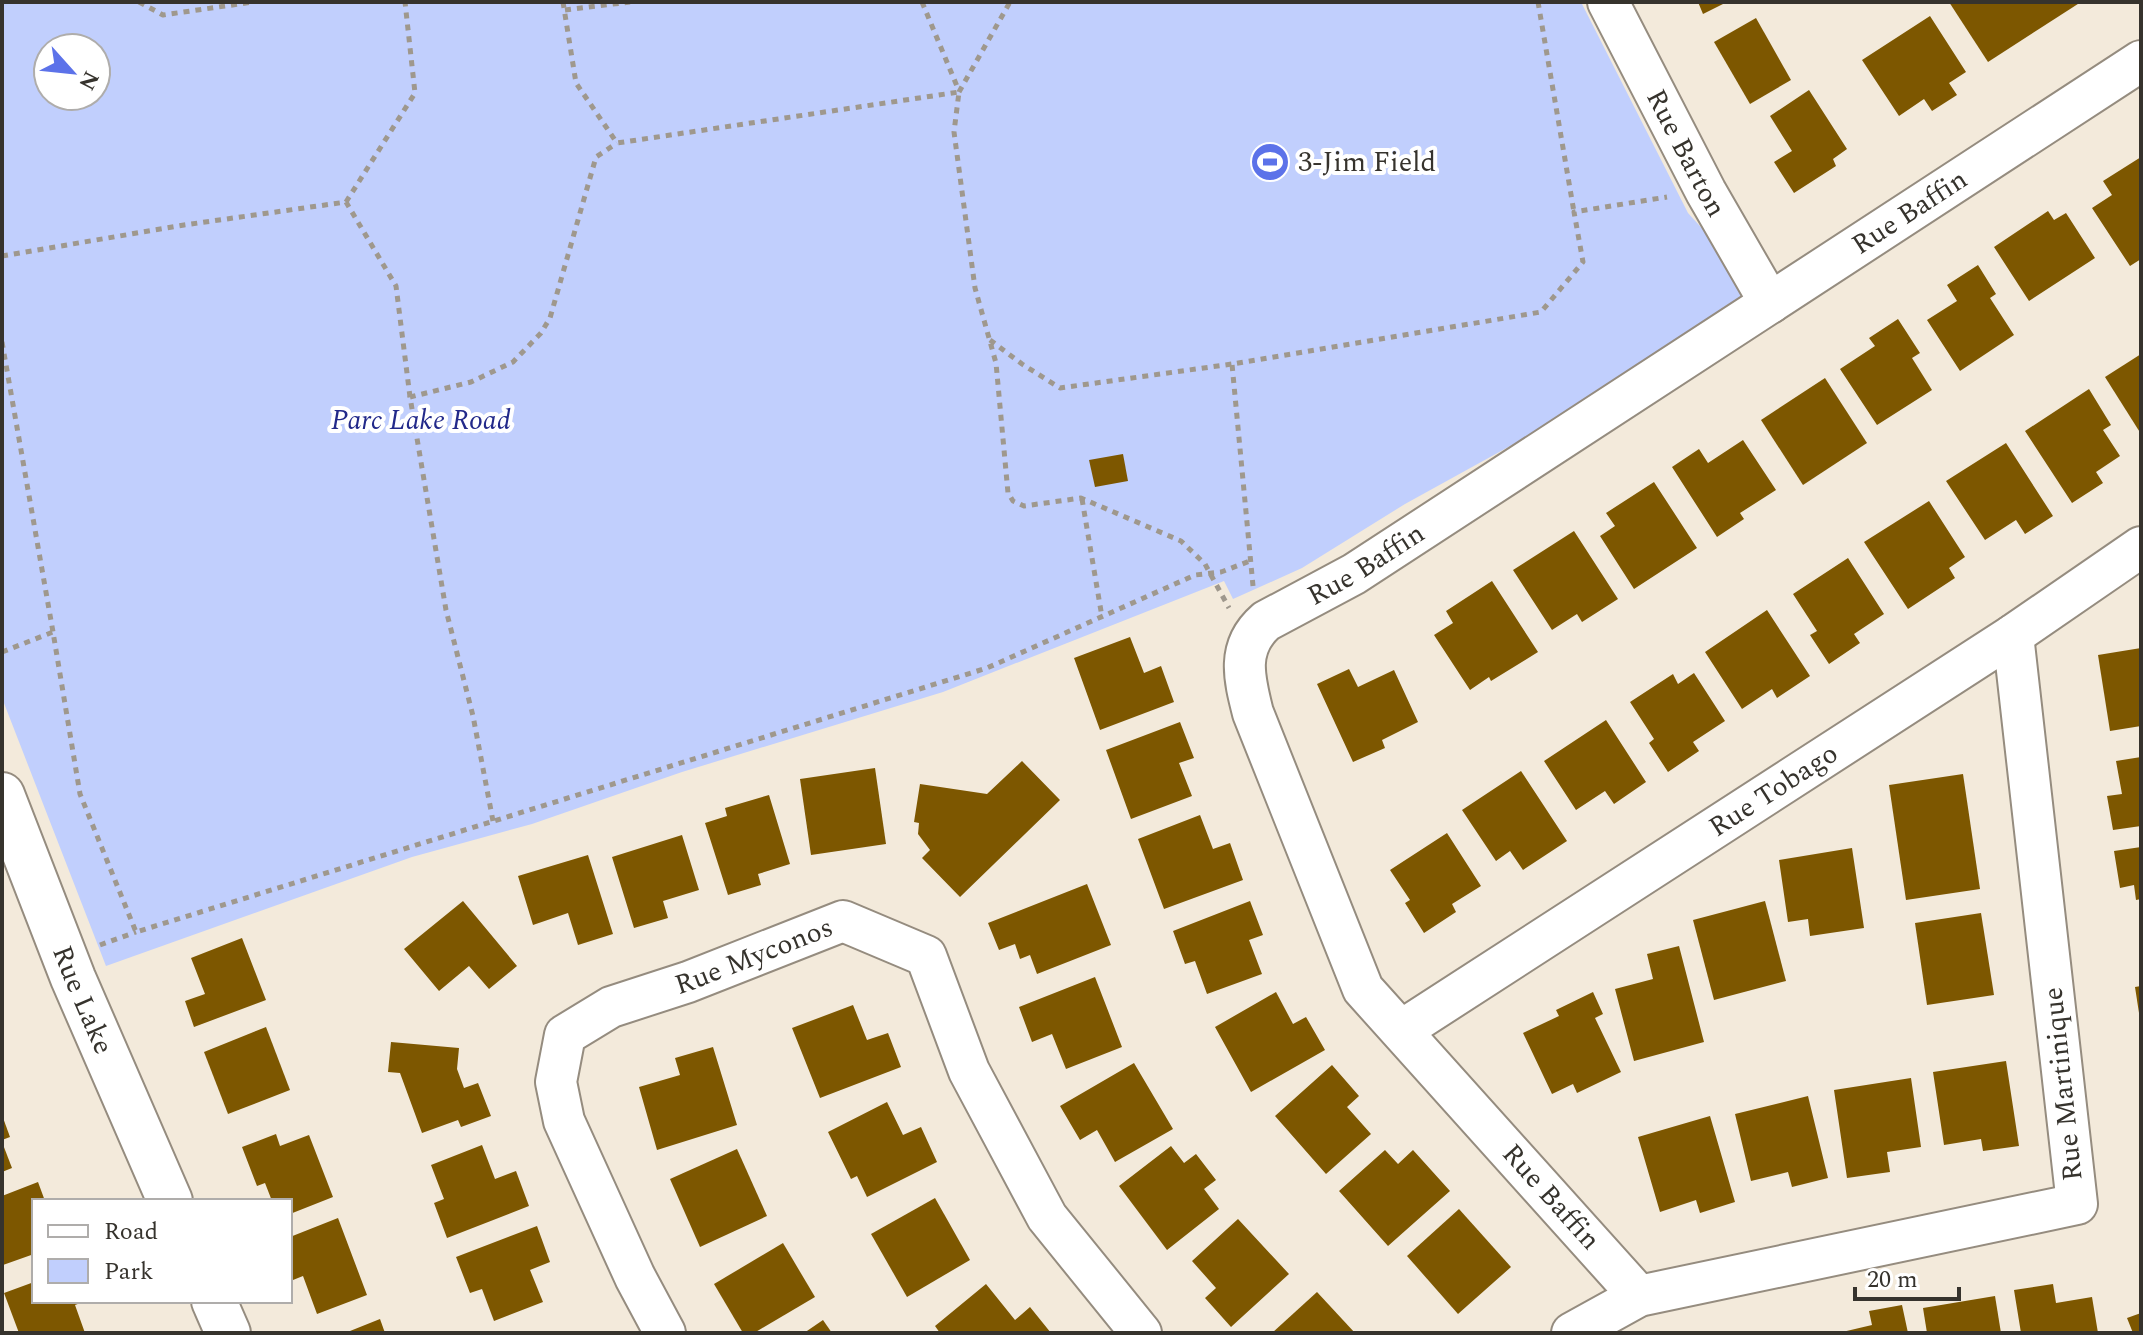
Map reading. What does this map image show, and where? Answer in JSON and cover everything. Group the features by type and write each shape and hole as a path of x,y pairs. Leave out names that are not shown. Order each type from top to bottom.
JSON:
{"street":[{"name":"Rue Barton","path":"1608,2 1706,192 1770,303"},
{"name":"Rue Baffin","path":"1639,1296 1363,989 1253,713 1245,670 1246,647 1266,621 1367,566 2141,61"},
{"name":"Rue Tobago","path":"1402,1030 2013,635 2141,547"},
{"name":"Rue Martinique","path":"1572,1333 1639,1296 2077,1204 2013,635"},
{"name":"Rue Lake","path":"2,795 73,978 169,1199"},
{"name":"Rue Myconos","path":"665,1333 635,1277 564,1121 556,1082 565,1035 611,1007 688,982 843,921 926,956 969,1071 1047,1217 1141,1333"},
{"path":"215,1303 228,1333"}],"path":[{"path":"139,2 163,15 253,2"},
{"path":"2,256 184,225 346,202 415,93 405,2"},
{"path":"563,2 576,83 617,143"},
{"path":"565,10 630,2"},
{"path":"922,2 959,92"},
{"path":"1010,2 959,92 954,132 975,288 996,363 1008,493 1013,501 1024,506 1081,498 1181,541 1199,556 1243,632 1250,638"},
{"path":"989,339 1060,388 1232,364 1541,312 1583,262 1538,2"},
{"path":"410,397 471,382 513,362 530,348 550,318 596,157 617,143 959,92"},
{"path":"1574,212 1706,192"},
{"path":"346,202 396,286 410,397 446,610 473,716 493,821"},
{"path":"2,342 80,794 136,932"},
{"path":"1232,364 1254,595"},
{"path":"1081,498 1102,617"},
{"path":"94,947 987,668 1195,575 1210,574 1250,561"},
{"path":"2,652 53,632"}],"green space":[{"name":"Parc Lake Road","path":"2,2 1581,2 1688,213 1770,303 1405,504 1302,568 1233,599 1224,581 943,692 682,772 532,824 412,857 106,966 2,698"}],"building":[{"path":"1698,2 1727,2 1703,14"},
{"path":"1949,2 2081,2 1988,62"},
{"path":"1930,16 1966,72 1949,83 1957,95 1932,111 1924,99 1899,116 1862,60"},
{"path":"1756,18 1791,80 1750,104 1714,42"},
{"path":"1809,90 1847,149 1833,159 1836,166 1794,193 1774,162 1792,151 1770,116"},
{"path":"2141,157 2141,259 2130,266 2092,208 2112,195 2103,181"},
{"path":"2048,211 2054,220 2066,213 2095,258 2029,301 1994,247"},
{"path":"1978,265 1996,294 1990,298 2014,335 1960,371 1927,320 1957,301 1947,285"},
{"path":"1898,319 1920,353 1912,358 1932,390 1877,425 1840,369 1875,346 1869,338"},
{"path":"2141,354 2141,434 2105,377"},
{"path":"1825,378 1867,443 1803,485 1761,420"},
{"path":"2089,389 2111,425 2103,430 2120,456 2096,472 2103,483 2072,503 2025,431"},
{"path":"1743,440 1776,490 1740,513 1744,519 1717,537 1672,467 1699,449 1708,463"},
{"path":"2006,443 2053,516 2025,534 2016,520 1985,540 1946,481"},
{"path":"1123,454 1128,481 1095,487 1089,460"},
{"path":"1654,482 1697,548 1634,589 1600,536 1615,526 1606,513"},
{"path":"1929,501 1965,557 1949,568 1955,578 1908,609 1864,542"},
{"path":"1574,531 1618,599 1582,622 1577,614 1552,630 1513,570"},
{"path":"1848,558 1884,614 1854,634 1860,643 1829,664 1810,635 1817,631 1793,594"},
{"path":"1492,581 1538,652 1470,690 1434,635 1453,623 1446,611"},
{"path":"1767,610 1810,676 1777,698 1772,689 1742,709 1705,652"},
{"path":"1130,637 1144,673 1161,666 1174,702 1100,730 1074,658"},
{"path":"2141,648 2141,726 2110,731 2098,655"},
{"path":"1349,669 1358,687 1394,670 1418,722 1382,740 1385,748 1353,762 1317,684"},
{"path":"1694,673 1725,721 1693,742 1699,751 1668,772 1649,743 1654,739 1630,702 1673,674 1678,684"},
{"path":"1606,720 1646,782 1614,804 1605,791 1576,810 1544,761"},
{"path":"1180,722 1194,758 1179,763 1192,796 1131,819 1106,750"},
{"path":"2141,757 2141,826 2113,830 2107,796 2122,794 2116,761"},
{"path":"1022,761 1060,800 960,897 922,858 930,850 918,834 919,823 914,822 920,784 987,794"},
{"path":"875,768 886,844 811,855 800,779"},
{"path":"1521,771 1567,841 1523,870 1510,851 1496,861 1462,810"},
{"path":"1963,774 1980,889 1906,900 1889,785"},
{"path":"769,795 790,864 758,874 761,885 728,895 705,823 727,816 725,808"},
{"path":"1200,815 1213,849 1230,843 1243,880 1164,909 1138,839"},
{"path":"1447,833 1481,886 1452,904 1456,912 1424,933 1405,903 1410,900 1390,870"},
{"path":"682,835 699,890 663,901 668,918 634,928 612,857"},
{"path":"2141,847 2141,899 2136,900 2134,885 2120,888 2114,851"},
{"path":"1852,848 1864,928 1810,936 1808,919 1788,922 1779,860"},
{"path":"588,855 613,934 578,945 568,913 533,925 518,876"},
{"path":"1087,884 1111,945 1037,974 1030,955 1020,959 1015,944 999,950 988,923"},
{"path":"463,901 517,966 489,989 469,966 439,991 404,949"},
{"path":"1250,901 1263,935 1249,940 1262,974 1207,994 1195,961 1185,964 1173,931"},
{"path":"1765,901 1786,981 1714,1000 1693,920"},
{"path":"1981,913 1994,995 1927,1005 1915,923"},
{"path":"242,938 266,1000 194,1027 185,1001 205,994 191,958"},
{"path":"1679,946 1704,1042 1634,1061 1615,989 1653,979 1647,954"},
{"path":"1095,977 1122,1047 1066,1069 1052,1034 1032,1042 1019,1007"},
{"path":"2141,986 2141,1013 2139,1013 2135,987"},
{"path":"1276,992 1293,1024 1306,1017 1325,1050 1251,1092 1215,1027"},
{"path":"1593,992 1603,1014 1595,1018 1621,1072 1577,1093 1573,1084 1552,1094 1523,1033 1559,1016 1556,1010"},
{"path":"853,1005 867,1040 888,1033 901,1067 820,1098 792,1028"},
{"path":"266,1027 290,1090 228,1114 204,1052"},
{"path":"391,1042 459,1048 457,1069 464,1088 478,1083 491,1116 461,1127 458,1120 422,1133 400,1073 388,1072"},
{"path":"713,1047 737,1125 657,1150 639,1087 680,1075 675,1058"},
{"path":"2006,1061 2019,1146 1983,1151 1981,1139 1944,1145 1933,1072"},
{"path":"1134,1063 1173,1129 1115,1162 1097,1130 1080,1140 1060,1106"},
{"path":"1332,1065 1359,1096 1347,1107 1371,1134 1326,1174 1275,1116"},
{"path":"1911,1078 1921,1147 1887,1152 1890,1172 1847,1178 1834,1090"},
{"path":"1808,1096 1828,1178 1792,1187 1788,1172 1751,1181 1735,1114"},
{"path":"887,1102 903,1135 921,1127 937,1162 867,1197 857,1176 851,1179 828,1132"},
{"path":"2,1115 10,1137 2,1140"},
{"path":"1710,1116 1735,1202 1700,1213 1696,1200 1660,1212 1638,1137"},
{"path":"276,1134 280,1146 309,1135 333,1197 292,1213 292,1199 271,1199 265,1183 257,1186 242,1147"},
{"path":"2,1142 12,1168 2,1172"},
{"path":"482,1145 495,1179 516,1171 529,1206 447,1238 434,1203 444,1199 431,1165"},
{"path":"1171,1146 1184,1163 1196,1154 1216,1180 1204,1189 1219,1209 1167,1250 1119,1186"},
{"path":"737,1149 767,1216 700,1247 670,1179"},
{"path":"1385,1150 1398,1164 1413,1150 1450,1191 1388,1246 1339,1191"},
{"path":"38,1182 44,1199 32,1199 32,1255 3,1265 2,1196"},
{"path":"935,1198 970,1260 907,1297 871,1234"},
{"path":"1459,1209 1511,1267 1458,1314 1407,1256"},
{"path":"338,1218 367,1295 317,1314 303,1276 293,1280 292,1277 292,1236"},
{"path":"1238,1219 1289,1274 1231,1327 1205,1298 1216,1288 1192,1261"},
{"path":"537,1226 550,1262 530,1270 543,1302 494,1321 482,1289 470,1293 456,1257"},
{"path":"783,1243 815,1297 754,1333 743,1333 714,1284"},
{"path":"32,1283 32,1303 80,1303 75,1305 85,1333 19,1333 4,1293"},
{"path":"986,1284 1015,1320 1030,1307 1051,1333 940,1333 935,1326"},
{"path":"2053,1284 2056,1303 2092,1297 2098,1333 2021,1333 2014,1290"},
{"path":"1317,1292 1355,1333 1272,1333"},
{"path":"1995,1296 2001,1333 1927,1333 1923,1308"},
{"path":"1902,1305 1908,1333 1838,1333 1872,1325 1869,1311"},
{"path":"2141,1313 2141,1333 2133,1333 2127,1318"},
{"path":"380,1319 385,1333 345,1333"},
{"path":"823,1320 832,1333 804,1333"}],"place":[{"name":"3-Jim Field","path":"1270,162"}]}
